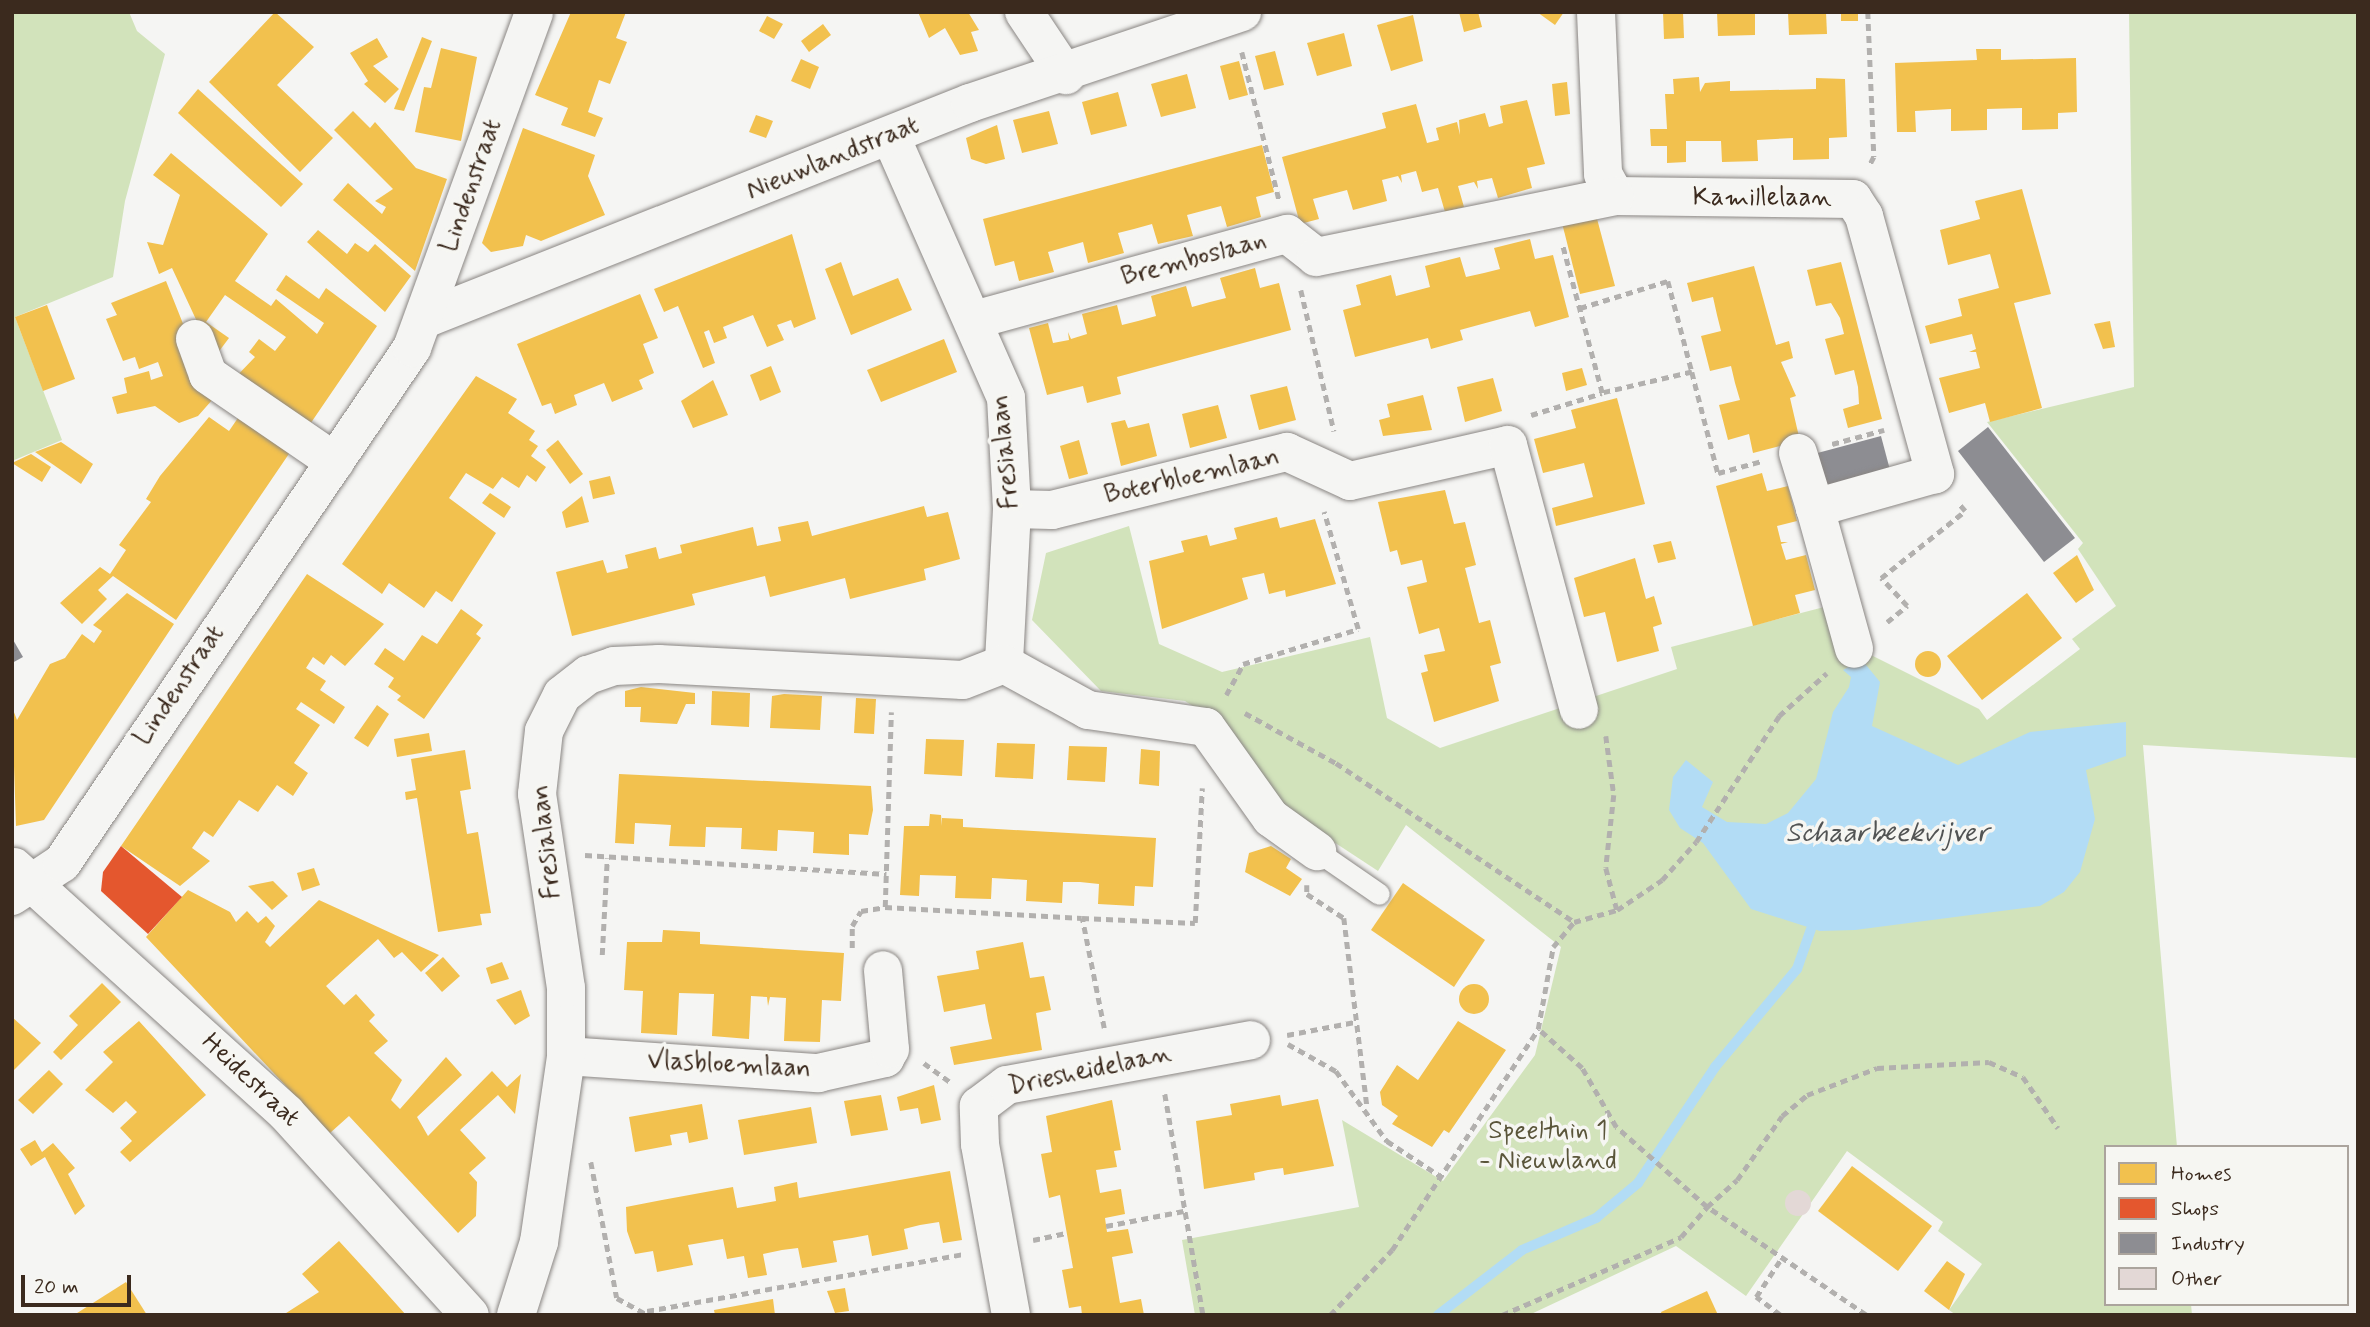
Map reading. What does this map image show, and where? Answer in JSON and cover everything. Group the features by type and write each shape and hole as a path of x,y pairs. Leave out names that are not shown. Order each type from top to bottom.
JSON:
{"street":[{"name":"Lindenstraat","path":"19,881 62,863 335,461 427,318 534,12"},
{"path":"1024,12 1066,75"},
{"path":"1596,12 1603,174 1615,196"},
{"name":"Nieuwlandstraat","path":"427,318 891,137 970,103 1066,75 1238,15"},
{"name":"Fresialaan","path":"516,1315 539,1242 566,1056 566,988 537,793 544,731 562,695 588,675 614,666 659,664 963,680 1004,664 1012,509 1006,398 974,320 891,137"},
{"name":"Kamillelaan","path":"1615,196 1853,199 1864,216 1935,474 1815,508"},
{"name":"Bremboslaan","path":"974,320 1287,234 1316,257 1615,196"},
{"path":"195,339 208,375 335,461"},
{"path":"1508,445 1579,710"},
{"name":"Boterbloemlaan","path":"1012,509 1052,510 1287,452 1350,481 1508,445"},
{"path":"1798,453 1854,649"},
{"path":"1004,664 1088,710 1206,727 1226,748 1253,799 1310,847"},
{"name":"Heidestraat","path":"19,881 286,1113 470,1315"},
{"path":"883,970 890,1049"},
{"name":"Driesheidelaan","path":"1012,1315 999,1248 979,1106 1007,1085 1251,1040"},
{"name":"Vlasbloemlaan","path":"566,1056 818,1073 886,1058 890,1049"}],"lane":[{"path":"1310,847 1379,894"}],"path":[{"path":"1853,199 1874,157 1868,12"},
{"path":"1238,15 1337,443 1317,490 1358,629 1243,664 1223,701 1336,763 1574,922"},
{"path":"1552,209 1602,393"},
{"path":"1508,445 1514,420 1602,393 1692,372 1668,281 1579,308"},
{"path":"885,907 892,678"},
{"path":"1579,710 1604,729 1614,765 1606,868 1617,910"},
{"path":"883,970 852,964 852,926 861,911 885,907 1195,923 1202,783"},
{"path":"1330,1315 1392,1250 1538,1029 1553,947 1574,922 1617,910 1662,880 1696,842 1714,810"},
{"path":"1310,847 1307,894 1344,918 1367,1106"},
{"path":"545,849 886,874"},
{"path":"1083,918 1111,1065"},
{"path":"1355,1021 1277,1037 1336,1071 1367,1106 1387,1141 1440,1175"},
{"path":"1538,1029 1581,1068 1616,1127 1641,1150 1707,1207 1866,1315"},
{"path":"890,1049 932,1066 979,1106"},
{"path":"1159,1055 1203,1315"},
{"path":"1502,1315 1681,1237 1807,1095 1877,1068 1989,1062 2023,1077 2058,1128"},
{"path":"1106,1226 1184,1211"},
{"path":"647,1311 999,1248 1067,1233"},
{"path":"1780,1315 1756,1297 1781,1259"}],"green space":[{"path":"12,12 129,12 137,31 165,54 125,201 113,277 15,317 62,440 12,461"},
{"name":"Speeltuin 1 - Nieuwland","path":"2129,12 2358,12 2358,758 2143,745 2177,1145 2104,1145 2104,1306 2191,1306 2192,1315 1956,1315 1949,1310 1982,1264 1938,1231 1943,1222 1847,1151 1746,1296 1676,1246 1529,1315 1195,1315 1182,1240 1359,1207 1342,1120 1443,1181 1535,1055 1561,947 1406,825 1378,871 1276,804 1223,726 1185,701 1101,691 1032,620 1046,553 1129,526 1159,644 1222,672 1370,637 1387,718 1440,748 1677,669 1671,647 1828,606 1865,652 1979,709 1987,720 2080,649 2072,639 2116,606 2078,549 2083,543 1987,422 2134,387"}],"water":[{"name":"Schaarbeekvijver","path":"1862,660 1880,682 1872,726 1958,765 2030,732 2126,722 2126,756 2086,770 2095,819 2080,872 2064,892 2040,906 1855,930 1820,931 1751,909 1703,843 1680,828 1669,810 1673,777 1686,760 1713,782 1702,807 1727,822 1766,824 1788,813 1816,779 1833,712 1849,687 1851,677 1843,670"}],"building: Homes":[{"path":"275,12 314,47 277,85 333,138 300,172 209,82"},
{"path":"571,12 626,12 616,38 627,42 610,84 599,80 588,112 603,118 595,137 561,125 568,108 535,95"},
{"path":"918,12 968,12 979,30 971,32 978,51 960,55 945,28 929,38"},
{"path":"1459,12 1478,12 1482,27 1464,32"},
{"path":"1537,12 1564,12 1555,25"},
{"path":"1663,12 1683,12 1684,38 1664,39"},
{"path":"1717,12 1755,12 1755,35 1718,36"},
{"path":"1788,12 1826,12 1827,34 1789,35"},
{"path":"1841,12 1858,12 1858,21 1841,21"},
{"path":"1413,15 1423,61 1391,71 1377,25"},
{"path":"767,16 783,24 774,39 759,31"},
{"path":"823,24 831,35 809,52 801,41"},
{"path":"1344,33 1352,66 1317,76 1307,43"},
{"path":"422,37 432,41 404,111 394,109"},
{"path":"377,38 388,57 373,66 399,89 385,103 364,84 368,81 350,53"},
{"path":"441,48 477,57 461,141 415,132 424,87 431,88"},
{"path":"1976,49 2001,49 2001,60 2076,58 2077,112 2058,113 2058,129 2022,130 2022,108 1987,109 1987,130 1951,131 1951,109 1915,111 1916,132 1897,132 1895,63 1977,60"},
{"path":"1275,51 1284,85 1264,90 1255,56"},
{"path":"801,59 819,67 810,89 791,81"},
{"path":"1239,61 1248,95 1229,100 1220,66"},
{"path":"1187,74 1196,108 1161,117 1151,84"},
{"path":"1699,77 1700,92 1705,83 1730,81 1730,91 1816,89 1816,78 1845,79 1847,137 1829,138 1829,159 1793,160 1793,138 1757,140 1758,161 1722,162 1721,141 1686,141 1686,162 1667,163 1667,146 1651,146 1650,129 1667,129 1665,94 1674,94 1673,79"},
{"path":"1567,82 1570,114 1555,116 1552,84"},
{"path":"198,89 303,184 281,207 178,113"},
{"path":"1118,92 1127,126 1091,135 1082,102"},
{"path":"1527,100 1545,164 1527,168 1532,188 1498,198 1492,178 1477,181 1478,189 1474,182 1458,186 1464,207 1445,212 1438,188 1422,192 1416,171 1401,175 1402,183 1398,176 1382,180 1387,201 1353,210 1347,190 1313,199 1319,219 1300,224 1282,157 1386,128 1382,113 1416,104 1427,143 1439,140 1436,128 1457,122 1460,135 1459,120 1485,113 1489,127 1503,123 1500,106"},
{"path":"353,111 370,128 375,122 416,168 447,179 415,271 333,200 348,183 382,214 386,207 375,201 393,189 334,130"},
{"path":"1049,111 1058,144 1022,153 1013,120"},
{"path":"756,115 773,121 766,138 749,132"},
{"path":"997,125 1005,159 986,164 971,159 966,138"},
{"path":"523,128 595,155 588,176 605,215 541,241 526,235 523,246 491,252 482,243"},
{"path":"1262,145 1274,192 1256,197 1261,217 1227,227 1221,206 1187,215 1193,236 1158,244 1152,224 1118,233 1124,253 1088,263 1083,242 1048,252 1054,272 1019,281 1014,261 995,266 983,219"},
{"path":"171,153 268,234 235,281 271,306 276,299 317,334 324,323 276,290 286,275 319,299 326,288 377,326 304,433 230,383 255,357 249,352 259,339 275,351 286,337 225,295 206,322 229,338 214,358 172,268 159,274 147,242 163,245 180,195 153,175"},
{"path":"2022,189 2051,294 2014,303 2042,408 1990,422 1985,403 1949,413 1939,378 1980,368 1976,352 1969,352 1976,349 1972,334 1930,344 1925,326 1962,316 1958,299 1999,288 1990,254 1948,265 1940,230 1980,219 1975,201"},
{"path":"1596,215 1615,286 1580,294 1562,223"},
{"path":"318,230 347,254 355,243 368,252 375,244 411,276 385,312 307,242"},
{"path":"792,234 816,319 794,328 791,320 777,325 784,340 767,347 753,315 723,327 727,338 714,343 709,330 704,332 715,363 703,368 678,306 664,312 654,289"},
{"path":"1530,239 1535,259 1553,255 1569,317 1535,327 1530,311 1460,330 1463,340 1431,349 1428,338 1355,357 1343,310 1361,305 1356,285 1391,275 1396,296 1430,287 1425,266 1460,257 1466,277 1500,269 1494,248"},
{"path":"841,262 853,296 898,278 912,310 851,335 825,269"},
{"path":"1841,262 1882,419 1848,428 1843,409 1859,404 1854,370 1835,375 1825,339 1844,334 1840,318 1831,303 1816,306 1807,270"},
{"path":"1754,266 1776,345 1789,341 1793,358 1781,362 1796,396 1790,398 1800,441 1753,453 1749,434 1728,440 1719,405 1740,400 1731,366 1710,371 1701,336 1721,331 1713,297 1692,302 1687,283"},
{"path":"1255,268 1260,288 1279,283 1291,330 1117,377 1121,394 1087,403 1083,386 1047,395 1029,328 1048,323 1053,343 1069,340 1068,332 1071,339 1087,334 1082,314 1117,305 1122,325 1138,321 1156,316 1151,296 1186,286 1192,307 1226,298 1220,278"},
{"path":"166,281 213,399 198,416 179,423 155,406 117,414 112,397 127,393 124,378 149,371 151,380 163,376 158,362 139,369 135,357 123,361 106,319 117,315 111,303"},
{"path":"640,294 658,338 643,344 654,373 639,380 643,389 612,402 604,383 574,395 577,405 555,414 551,403 542,406 517,344"},
{"path":"47,305 75,379 43,391 15,317"},
{"path":"2110,321 2115,347 2103,349 2094,324"},
{"path":"944,339 957,372 881,402 867,370"},
{"path":"771,366 781,392 760,401 750,375"},
{"path":"1582,368 1587,385 1566,391 1562,373"},
{"path":"476,376 517,399 508,413 535,431 529,440 538,446 531,456 546,467 536,482 527,475 519,488 502,477 493,489 466,473 449,498 496,533 452,602 436,591 424,608 389,583 382,594 342,564"},
{"path":"1493,378 1502,411 1465,422 1457,387"},
{"path":"713,380 728,415 693,428 681,401"},
{"path":"1287,386 1296,420 1259,430 1250,395"},
{"path":"1423,395 1432,430 1383,436 1379,420 1390,417 1387,404"},
{"path":"1617,398 1645,504 1556,526 1552,508 1593,497 1584,463 1543,473 1534,439 1576,428 1571,410"},
{"path":"1218,405 1227,438 1190,448 1182,414"},
{"path":"240,415 297,442 176,620 113,576 98,590 107,599 82,624 60,603 100,567 110,574 126,550 119,545 151,502 146,499 160,476 209,417 229,431"},
{"path":"1125,420 1128,428 1149,423 1157,456 1121,466 1111,423"},
{"path":"558,440 583,474 570,484 546,450"},
{"path":"1079,440 1088,474 1069,479 1060,446"},
{"path":"61,442 93,464 81,484 35,452"},
{"path":"31,454 51,467 42,482 12,463"},
{"path":"1762,473 1767,491 1788,486 1797,521 1777,526 1781,542 1788,542 1781,544 1786,560 1806,555 1815,590 1795,595 1800,613 1753,626 1716,486"},
{"path":"610,476 615,494 593,499 589,481"},
{"path":"1445,490 1454,524 1465,522 1476,565 1465,568 1479,623 1490,620 1501,663 1490,666 1499,701 1434,722 1421,673 1428,671 1424,655 1445,651 1439,628 1419,634 1407,587 1427,582 1422,560 1401,565 1397,550 1390,552 1378,502"},
{"path":"490,493 511,507 504,518 482,503"},
{"path":"582,496 589,522 566,528 562,512"},
{"path":"924,506 927,517 948,512 960,559 924,569 926,580 850,599 845,578 770,597 765,576 692,594 695,605 572,636 556,572 603,560 607,573 628,568 625,555 656,547 659,559 682,553 680,545 753,527 757,546 781,541 778,527 808,521 812,536"},
{"path":"1277,517 1280,528 1315,519 1336,584 1286,597 1285,590 1269,594 1264,573 1242,578 1248,599 1162,629 1149,561 1184,552 1181,541 1207,535 1210,546 1237,539 1234,528"},
{"path":"1671,541 1676,559 1658,563 1653,545"},
{"path":"2077,555 2094,590 2076,603 2053,573"},
{"path":"1635,558 1646,599 1654,596 1662,624 1653,627 1659,651 1617,662 1605,612 1584,617 1574,578"},
{"path":"307,574 384,624 345,666 331,655 324,665 313,657 306,668 326,681 320,690 345,707 334,724 301,702 296,709 320,725 294,763 308,773 293,796 277,785 258,812 239,800 213,837 204,831 192,848 210,861 180,886 121,846"},
{"path":"127,593 174,624 44,820 16,826 12,707 17,720 50,664 65,658 82,634 94,643 102,631 93,625"},
{"path":"2027,593 2062,638 1982,700 1947,656"},
{"path":"461,609 483,625 476,634 481,638 424,719 397,700 401,696 388,687 394,678 374,664 385,648 404,661 422,635 437,644"},
{"path":"1928,651 1937,655 1941,664 1937,673 1928,677 1919,673 1915,664 1919,655"},
{"path":"641,687 695,693 695,704 686,704 677,724 640,722 641,707 625,707 625,691"},
{"path":"712,691 750,693 749,727 711,725"},
{"path":"772,696 822,696 820,730 770,728"},
{"path":"856,698 876,699 874,734 854,733"},
{"path":"377,705 389,714 368,747 354,738"},
{"path":"429,733 432,751 397,757 394,739"},
{"path":"926,739 964,740 962,776 924,774"},
{"path":"997,743 1035,744 1033,779 995,777"},
{"path":"1069,746 1107,747 1105,782 1067,780"},
{"path":"1141,749 1160,751 1159,786 1139,784"},
{"path":"465,750 471,789 460,791 467,834 478,832 491,913 480,914 482,925 438,932 417,798 406,800 405,792 416,790 411,759"},
{"path":"619,774 871,786 873,810 868,835 849,834 849,855 813,853 814,832 778,830 777,851 741,849 742,828 706,827 705,847 669,846 671,825 635,823 634,844 615,843"},
{"path":"930,814 941,815 942,826 942,818 963,819 963,827 1156,838 1153,887 1135,886 1134,906 1098,904 1099,884 1080,882 1063,882 1062,903 1026,901 1027,880 992,878 991,899 955,898 956,876 920,875 919,896 900,895 904,826 929,826"},
{"path":"1271,846 1291,859 1286,868 1302,879 1290,896 1245,872 1249,853"},
{"path":"314,868 320,885 302,891 297,873"},
{"path":"273,881 288,896 272,910 248,886"},
{"path":"1403,883 1485,940 1454,987 1371,930"},
{"path":"188,890 230,912 236,922 247,911 258,923 266,916 275,926 265,942 270,947 319,900 439,955 421,972 402,952 394,958 378,939 326,986 344,1005 356,994 375,1015 369,1021 388,1041 374,1053 402,1080 391,1100 400,1109 446,1057 462,1075 417,1117 428,1136 492,1071 507,1087 521,1074 515,1114 498,1095 460,1130 486,1158 469,1173 477,1182 476,1216 458,1233 349,1116 330,1133 146,937"},
{"path":"663,930 700,932 700,944 844,953 841,1001 822,1000 820,1042 784,1041 786,998 770,997 768,1006 767,997 751,996 749,1039 712,1036 714,994 679,993 677,1035 641,1033 643,991 624,990 627,942 662,942"},
{"path":"1023,942 1030,978 1044,976 1051,1010 1036,1013 1042,1050 954,1065 950,1047 992,1039 985,1004 944,1012 937,976 979,969 976,951"},
{"path":"443,957 460,976 442,992 425,973"},
{"path":"502,962 509,979 491,984 486,968"},
{"path":"102,983 121,1002 61,1060 53,1052 78,1025 69,1016"},
{"path":"1474,984 1485,988 1489,999 1485,1010 1474,1014 1463,1010 1459,999 1463,988"},
{"path":"521,990 530,1016 515,1025 496,1000"},
{"path":"12,1017 41,1043 12,1072"},
{"path":"139,1021 206,1095 130,1162 120,1152 132,1141 120,1128 137,1112 126,1101 113,1113 85,1090 113,1062 103,1052"},
{"path":"1458,1021 1506,1050 1449,1133 1444,1130 1432,1147 1392,1124 1398,1116 1382,1105 1380,1092 1397,1065 1418,1080"},
{"path":"49,1070 63,1084 33,1114 18,1100"},
{"path":"934,1085 941,1120 921,1124 918,1108 900,1111 897,1097"},
{"path":"881,1095 888,1130 851,1136 844,1101"},
{"path":"1280,1095 1282,1106 1318,1099 1334,1166 1284,1175 1283,1168 1268,1170 1254,1173 1255,1180 1204,1189 1196,1121 1232,1115 1230,1104"},
{"path":"1112,1100 1121,1150 1114,1151 1117,1167 1096,1170 1100,1193 1121,1189 1125,1214 1105,1218 1107,1232 1128,1229 1133,1253 1112,1257 1120,1303 1141,1299 1144,1315 1082,1315 1081,1306 1069,1308 1062,1270 1073,1268 1060,1195 1049,1198 1041,1154 1052,1152 1046,1116"},
{"path":"702,1104 708,1139 689,1143 687,1132 670,1135 672,1145 635,1152 629,1117"},
{"path":"811,1107 817,1143 744,1155 738,1120"},
{"path":"35,1140 42,1152 53,1143 75,1168 68,1174 85,1206 75,1215 45,1157 31,1166 20,1149"},
{"path":"1852,1166 1932,1226 1898,1271 1818,1211"},
{"path":"950,1171 962,1240 943,1243 939,1222 920,1225 904,1229 908,1249 872,1256 868,1235 833,1241 837,1262 802,1268 798,1248 782,1250 763,1254 767,1275 748,1278 744,1256 727,1259 723,1239 688,1245 693,1265 657,1272 653,1251 635,1254 627,1231 626,1207 662,1200 733,1187 737,1208 776,1201 774,1187 797,1182 799,1198"},
{"path":"339,1241 406,1315 283,1315 319,1292 302,1274"},
{"path":"1947,1261 1965,1274 1949,1310 1924,1291"},
{"path":"126,1282 147,1315 74,1315"},
{"path":"845,1288 849,1311 835,1313 827,1291"},
{"path":"1707,1291 1718,1315 1662,1315 1661,1312"},
{"path":"773,1299 775,1315 715,1315 714,1310"}],"building: Shops":[{"path":"121,846 182,897 148,934 101,891 103,872"}],"building: Industry":[{"path":"1988,427 2075,538 2044,562 1958,451"},
{"path":"1881,436 1890,470 1819,489 1810,455"},
{"path":"12,638 23,657 12,663"}],"building: Other":[{"path":"1798,1190 1807,1194 1811,1203 1807,1212 1798,1216 1789,1212 1785,1203 1789,1194"}],"waterway":[{"path":"1438,1315 1522,1250 1596,1218 1638,1183 1715,1067 1797,969 1811,929"}]}
